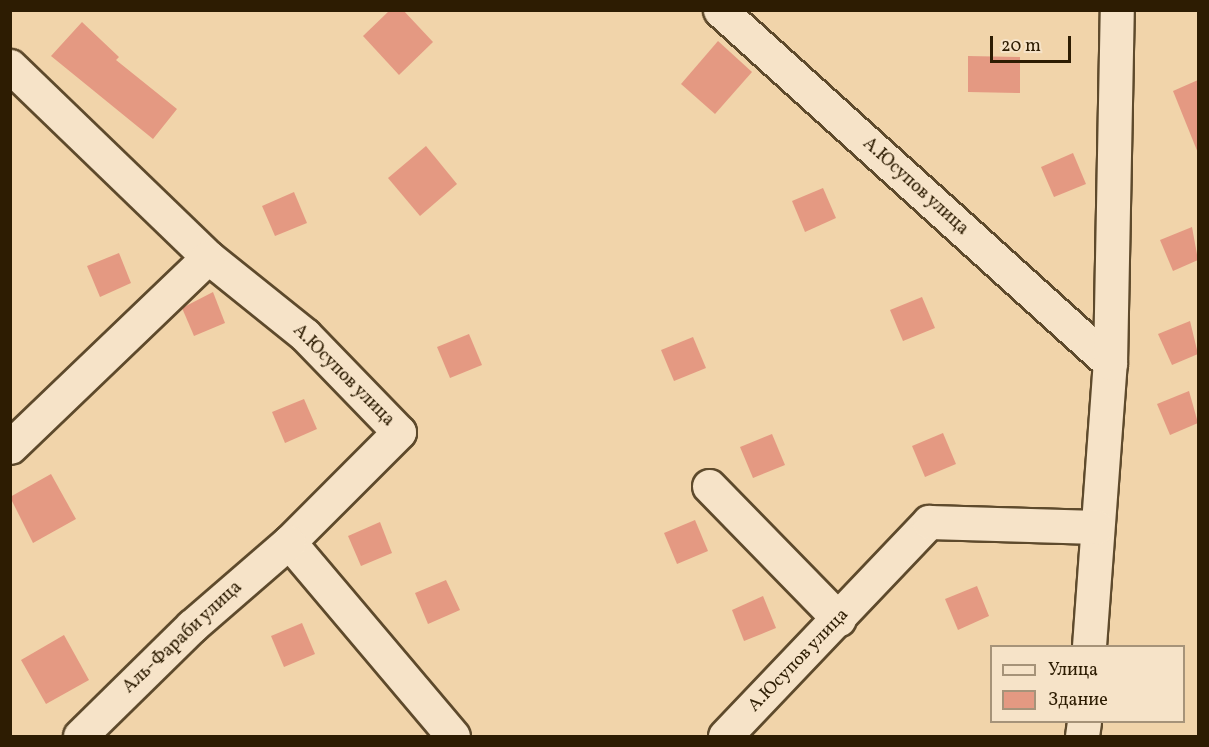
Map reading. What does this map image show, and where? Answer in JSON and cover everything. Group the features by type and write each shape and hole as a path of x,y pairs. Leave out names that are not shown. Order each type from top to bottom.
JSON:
{"street":[{"name":"А.Юсупов улица","path":"720,10 1110,363"},
{"path":"1089,645 1110,363 1117,10"},
{"name":"А.Юсупов улица","path":"10,66 208,257 306,335 399,432 289,542"},
{"path":"10,447 208,257"},
{"path":"709,486 839,619"},
{"name":"А.Юсупов улица","path":"725,736 929,522 1097,527"},
{"path":"289,542 453,736"},
{"name":"Аль-Фараби улица","path":"80,736 192,626 289,542"}],"building":[{"path":"390,10 403,10 433,42 399,75 363,36"},
{"path":"82,22 119,57 116,60 177,109 153,139 51,56"},
{"path":"718,41 752,72 715,114 681,84"},
{"path":"968,56 1020,57 1020,93 968,92"},
{"path":"1198,80 1198,153 1173,91"},
{"path":"426,146 457,184 420,216 388,178"},
{"path":"1073,153 1086,184 1054,197 1041,167"},
{"path":"823,188 836,218 805,232 792,201"},
{"path":"294,192 307,223 275,236 262,206"},
{"path":"1192,227 1198,260 1173,271 1160,240"},
{"path":"119,253 131,283 100,297 87,266"},
{"path":"213,292 225,323 194,336 182,308"},
{"path":"922,297 935,328 903,341 890,310"},
{"path":"1190,321 1198,354 1172,365 1158,334"},
{"path":"469,334 482,365 450,378 437,347"},
{"path":"693,337 706,368 674,381 661,350"},
{"path":"1189,391 1198,423 1170,435 1157,404"},
{"path":"304,399 317,429 285,443 272,412"},
{"path":"943,433 956,464 925,477 912,446"},
{"path":"772,434 785,465 753,478 740,447"},
{"path":"51,474 76,519 33,543 10,497"},
{"path":"695,520 708,551 677,564 664,533"},
{"path":"380,522 392,553 361,566 348,536"},
{"path":"446,580 460,610 428,624 415,593"},
{"path":"977,586 989,616 958,630 945,599"},
{"path":"763,596 776,628 744,641 732,610"},
{"path":"302,623 315,654 284,667 271,636"},
{"path":"64,635 89,680 46,704 21,660"}]}
